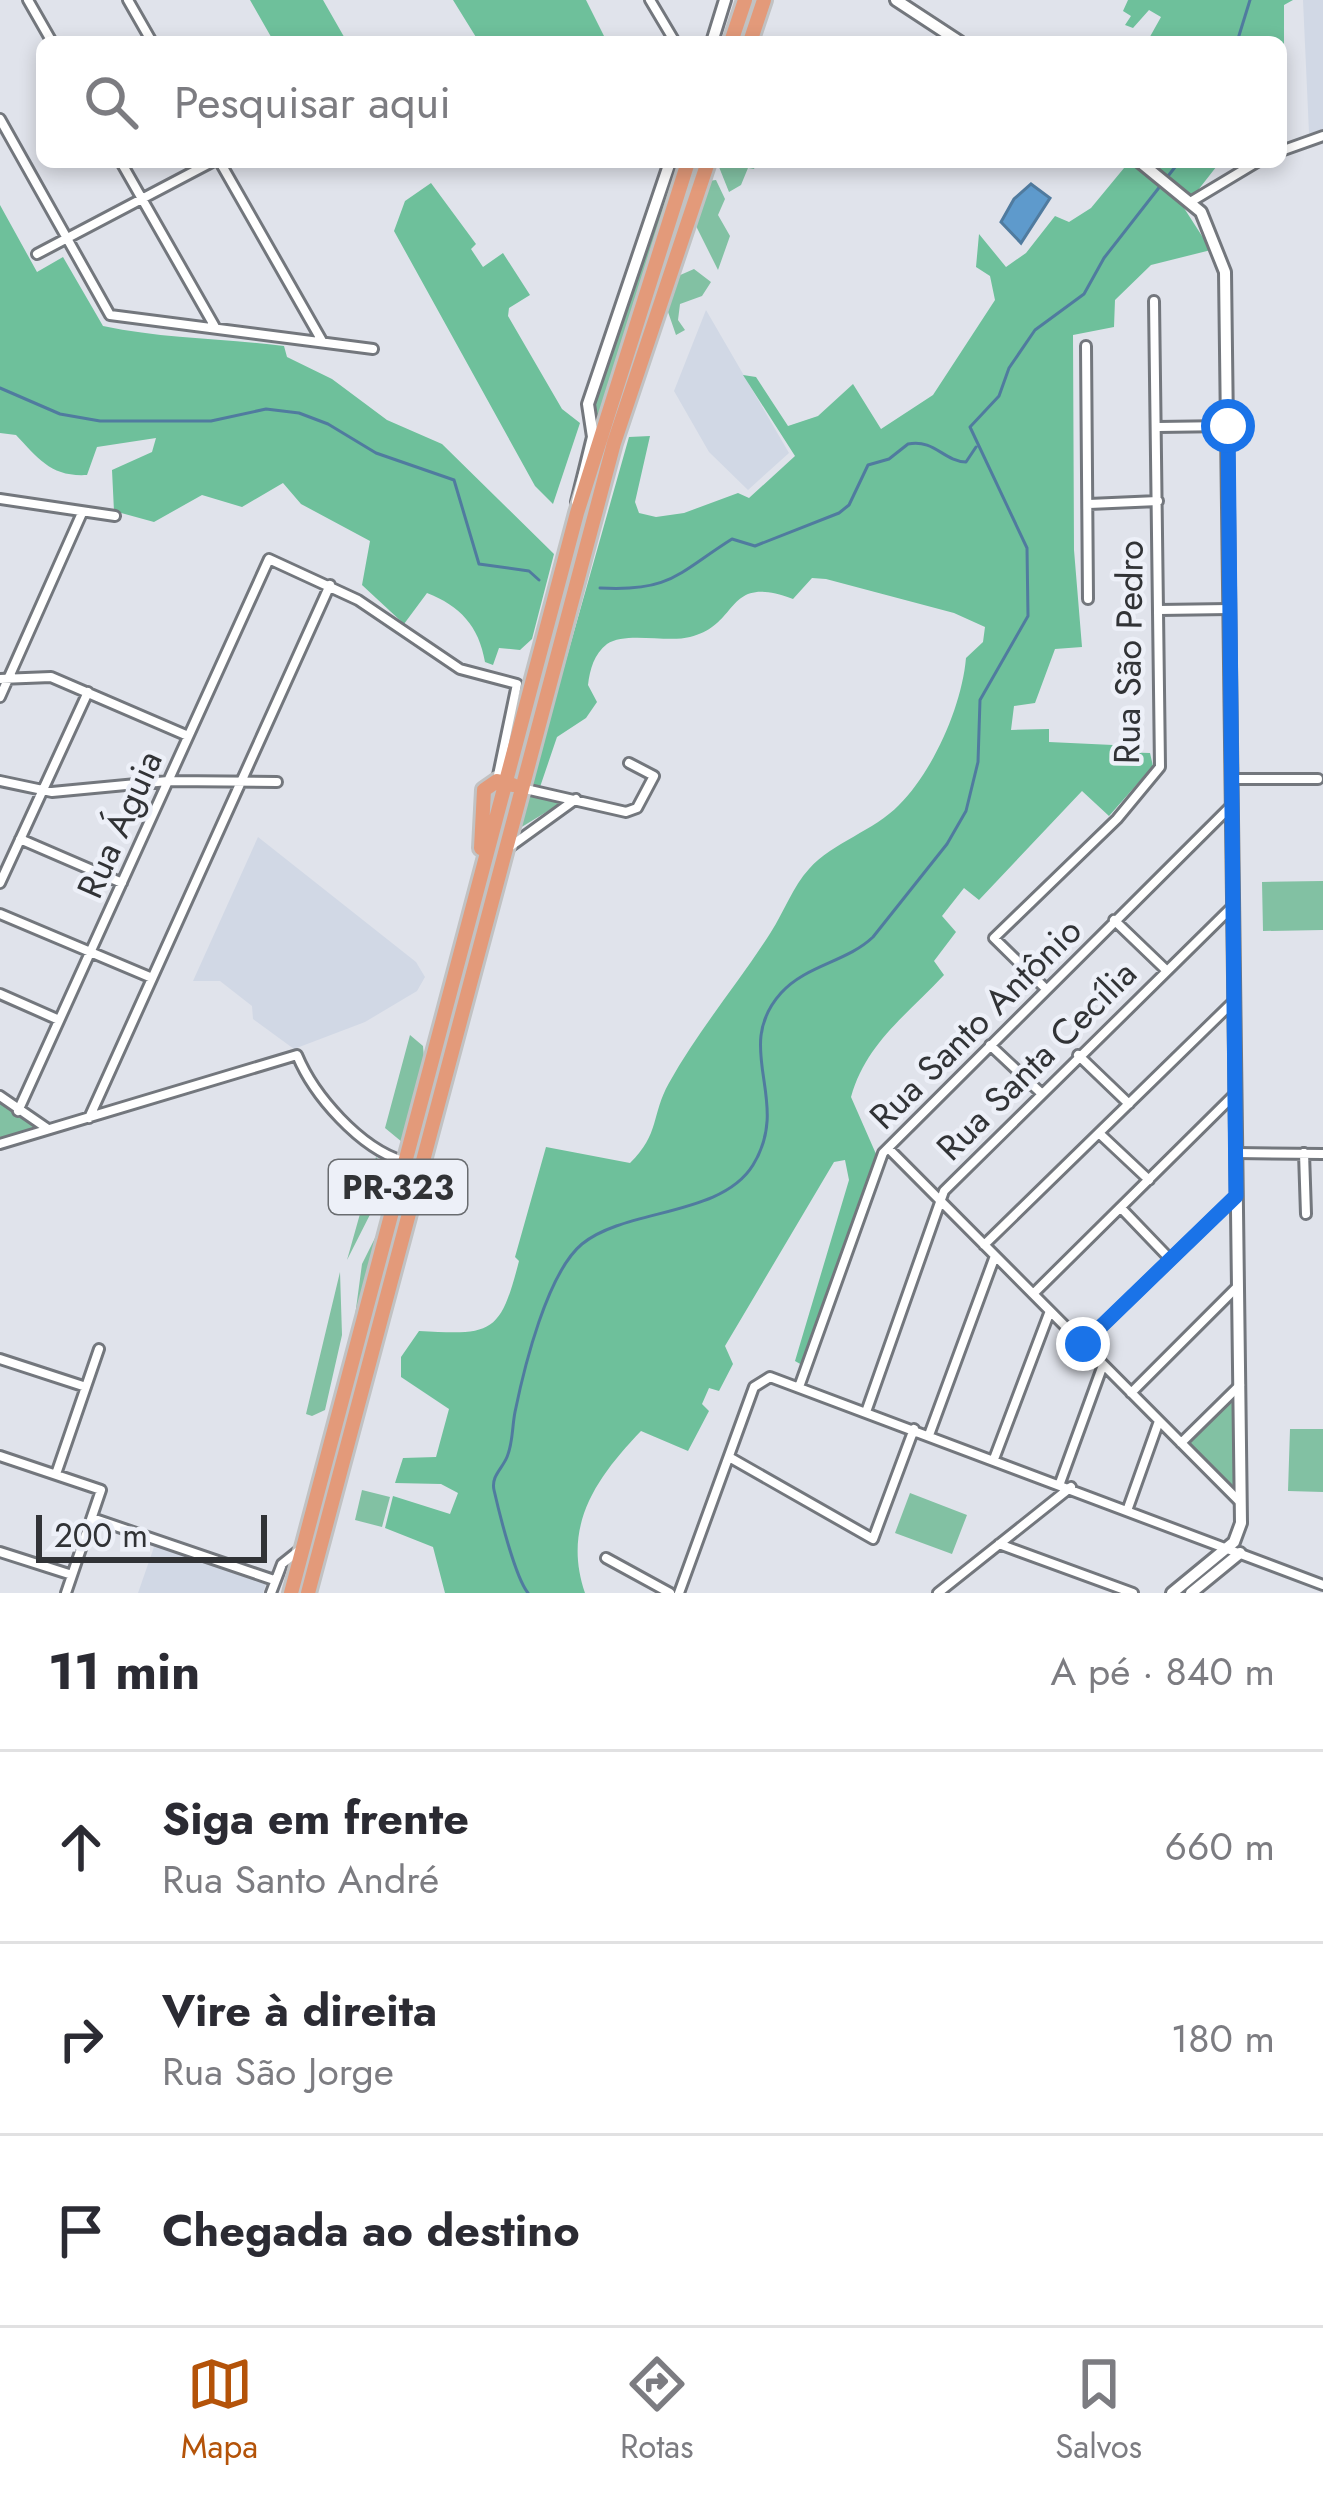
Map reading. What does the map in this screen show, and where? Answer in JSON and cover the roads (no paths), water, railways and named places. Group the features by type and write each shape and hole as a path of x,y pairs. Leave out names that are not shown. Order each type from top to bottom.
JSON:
{"highway":[{"path":"756,2 780,0"},
{"path":"735,36 756,2"},
{"path":"751,36 756,2"},
{"path":"499,872 509,784 535,671 577,513 686,168"},
{"path":"509,784 704,168"},
{"name":"PR-323","path":"291,1593 458,964 483,838 483,798 488,784 509,784"},
{"name":"PR-323","path":"308,1593 499,872"}],"street":[{"path":"28,0 49,36"},
{"path":"128,0 149,36"},
{"path":"650,0 671,36"},
{"path":"714,36 725,0"},
{"path":"896,0 951,36"},
{"path":"0,119 110,315 373,349"},
{"path":"1287,149 1323,136"},
{"path":"124,168 216,328"},
{"path":"37,254 203,168"},
{"path":"220,168 322,342"},
{"path":"577,513 578,489 593,437 587,411 668,168"},
{"path":"1149,168 1192,201 1216,239 1225,272 1240,1502 1234,1551 1191,1593"},
{"path":"1192,201 1247,168"},
{"name":"Rua São Pedro","path":"1046,988 994,938 1156,776 1159,610 1154,301"},
{"path":"1086,346 1088,599"},
{"path":"1158,427 1228,426"},
{"path":"5,500 115,516"},
{"path":"1090,504 1158,501"},
{"path":"0,697 4,679 82,513"},
{"name":"Rua Águia","path":"18,1111 269,559 329,586"},
{"path":"89,1118 329,586 460,669 510,679 535,671"},
{"path":"1159,610 1229,609"},
{"path":"4,679 59,680 188,736"},
{"path":"510,679 518,690 509,784 618,811 637,808 654,776 629,764"},
{"path":"0,883 88,692"},
{"path":"1231,779 1318,779"},
{"path":"0,781 41,791 168,781 277,782"},
{"path":"499,872 515,838 577,798"},
{"name":"Rua Santo Antônio","path":"799,1387 888,1148 1231,806"},
{"path":"20,839 122,883"},
{"name":"Rua Santa Cecília","path":"866,1412 940,1200 1078,1055 1233,906"},
{"path":"0,914 152,978"},
{"path":"1114,920 1166,969"},
{"path":"0,994 59,1020"},
{"path":"984,1245 1233,1002"},
{"path":"990,1045 1041,1093"},
{"path":"0,1144 297,1055 317,1093 385,1156 405,1162"},
{"path":"1078,1055 1129,1104"},
{"path":"0,1096 49,1129"},
{"path":"1034,1294 1233,1096"},
{"path":"1100,1134 1149,1180"},
{"path":"888,1148 1240,1502"},
{"path":"1235,1153 1323,1154"},
{"path":"1304,1153 1306,1214"},
{"path":"1083,1344 1236,1196"},
{"path":"1121,1208 1169,1258"},
{"path":"929,1435 995,1256"},
{"path":"1131,1393 1239,1286"},
{"path":"994,1459 1050,1311"},
{"path":"56,1474 99,1349"},
{"path":"0,1359 86,1387"},
{"path":"1060,1483 1103,1365"},
{"path":"606,1558 675,1593 760,1379 799,1387 914,1429 1323,1585"},
{"path":"1181,1443 1240,1385"},
{"path":"1128,1508 1160,1421"},
{"path":"729,1457 873,1539 914,1429"},
{"path":"0,1456 101,1490 65,1593"},
{"path":"938,1593 1070,1487"},
{"path":"92,1518 274,1580"},
{"path":"999,1544 1133,1593"},
{"path":"271,1593 290,1555 304,1547"},
{"path":"1172,1593 1234,1551"},
{"path":"0,1552 72,1576"}],"water":[{"path":"1031,184 1050,198 1021,243 1001,222 1014,199"}],"waterway":[{"path":"1239,36 1250,0"},
{"path":"528,1593 513,1559 493,1485 509,1452 524,1371 548,1298 582,1244 601,1232 719,1194 753,1165 767,1119 761,1055 767,1014 791,984 873,937 947,844 966,811 978,762 980,700 1028,616 1027,548 970,427 999,396 1009,368 1035,330 1084,294 1104,258 1174,168"},
{"path":"0,388 60,414 100,421 211,421 266,409 299,413 328,424 376,453 454,480 479,564 529,571 539,580"},
{"path":"600,588 659,583 732,539 755,546 839,513 849,505 868,465 889,459 908,444 925,445 966,462 976,447"}]}
